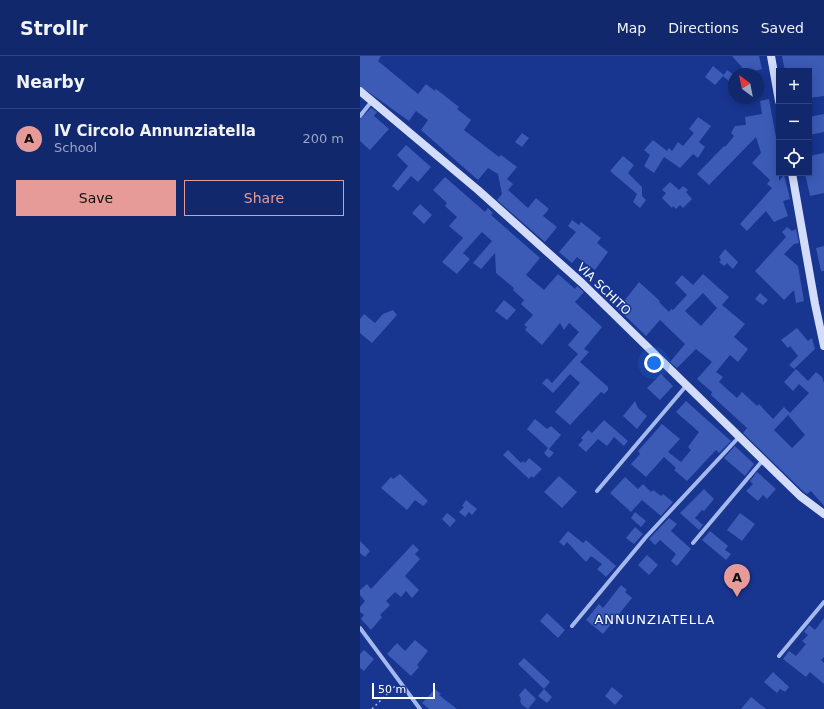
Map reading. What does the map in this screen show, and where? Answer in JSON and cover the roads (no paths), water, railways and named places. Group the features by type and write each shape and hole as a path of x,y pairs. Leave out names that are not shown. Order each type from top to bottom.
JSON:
{"street":[{"path":"771,56 776,84"},
{"name":"VIA SCHITO","path":"360,91 478,190 582,283 739,438 800,496 824,514"},
{"path":"360,116 372,100"},
{"path":"793,176 815,304 824,346"},
{"path":"597,491 686,386"},
{"path":"572,626 646,537 739,438"},
{"path":"693,543 763,460"},
{"path":"779,656 824,602"},
{"path":"360,628 398,682 420,709"}],"place":[{"name":"IV Circolo Annunziatella","path":"737,597"}],"district":[{"name":"ANNUNZIATELLA","path":"655,619"}]}
